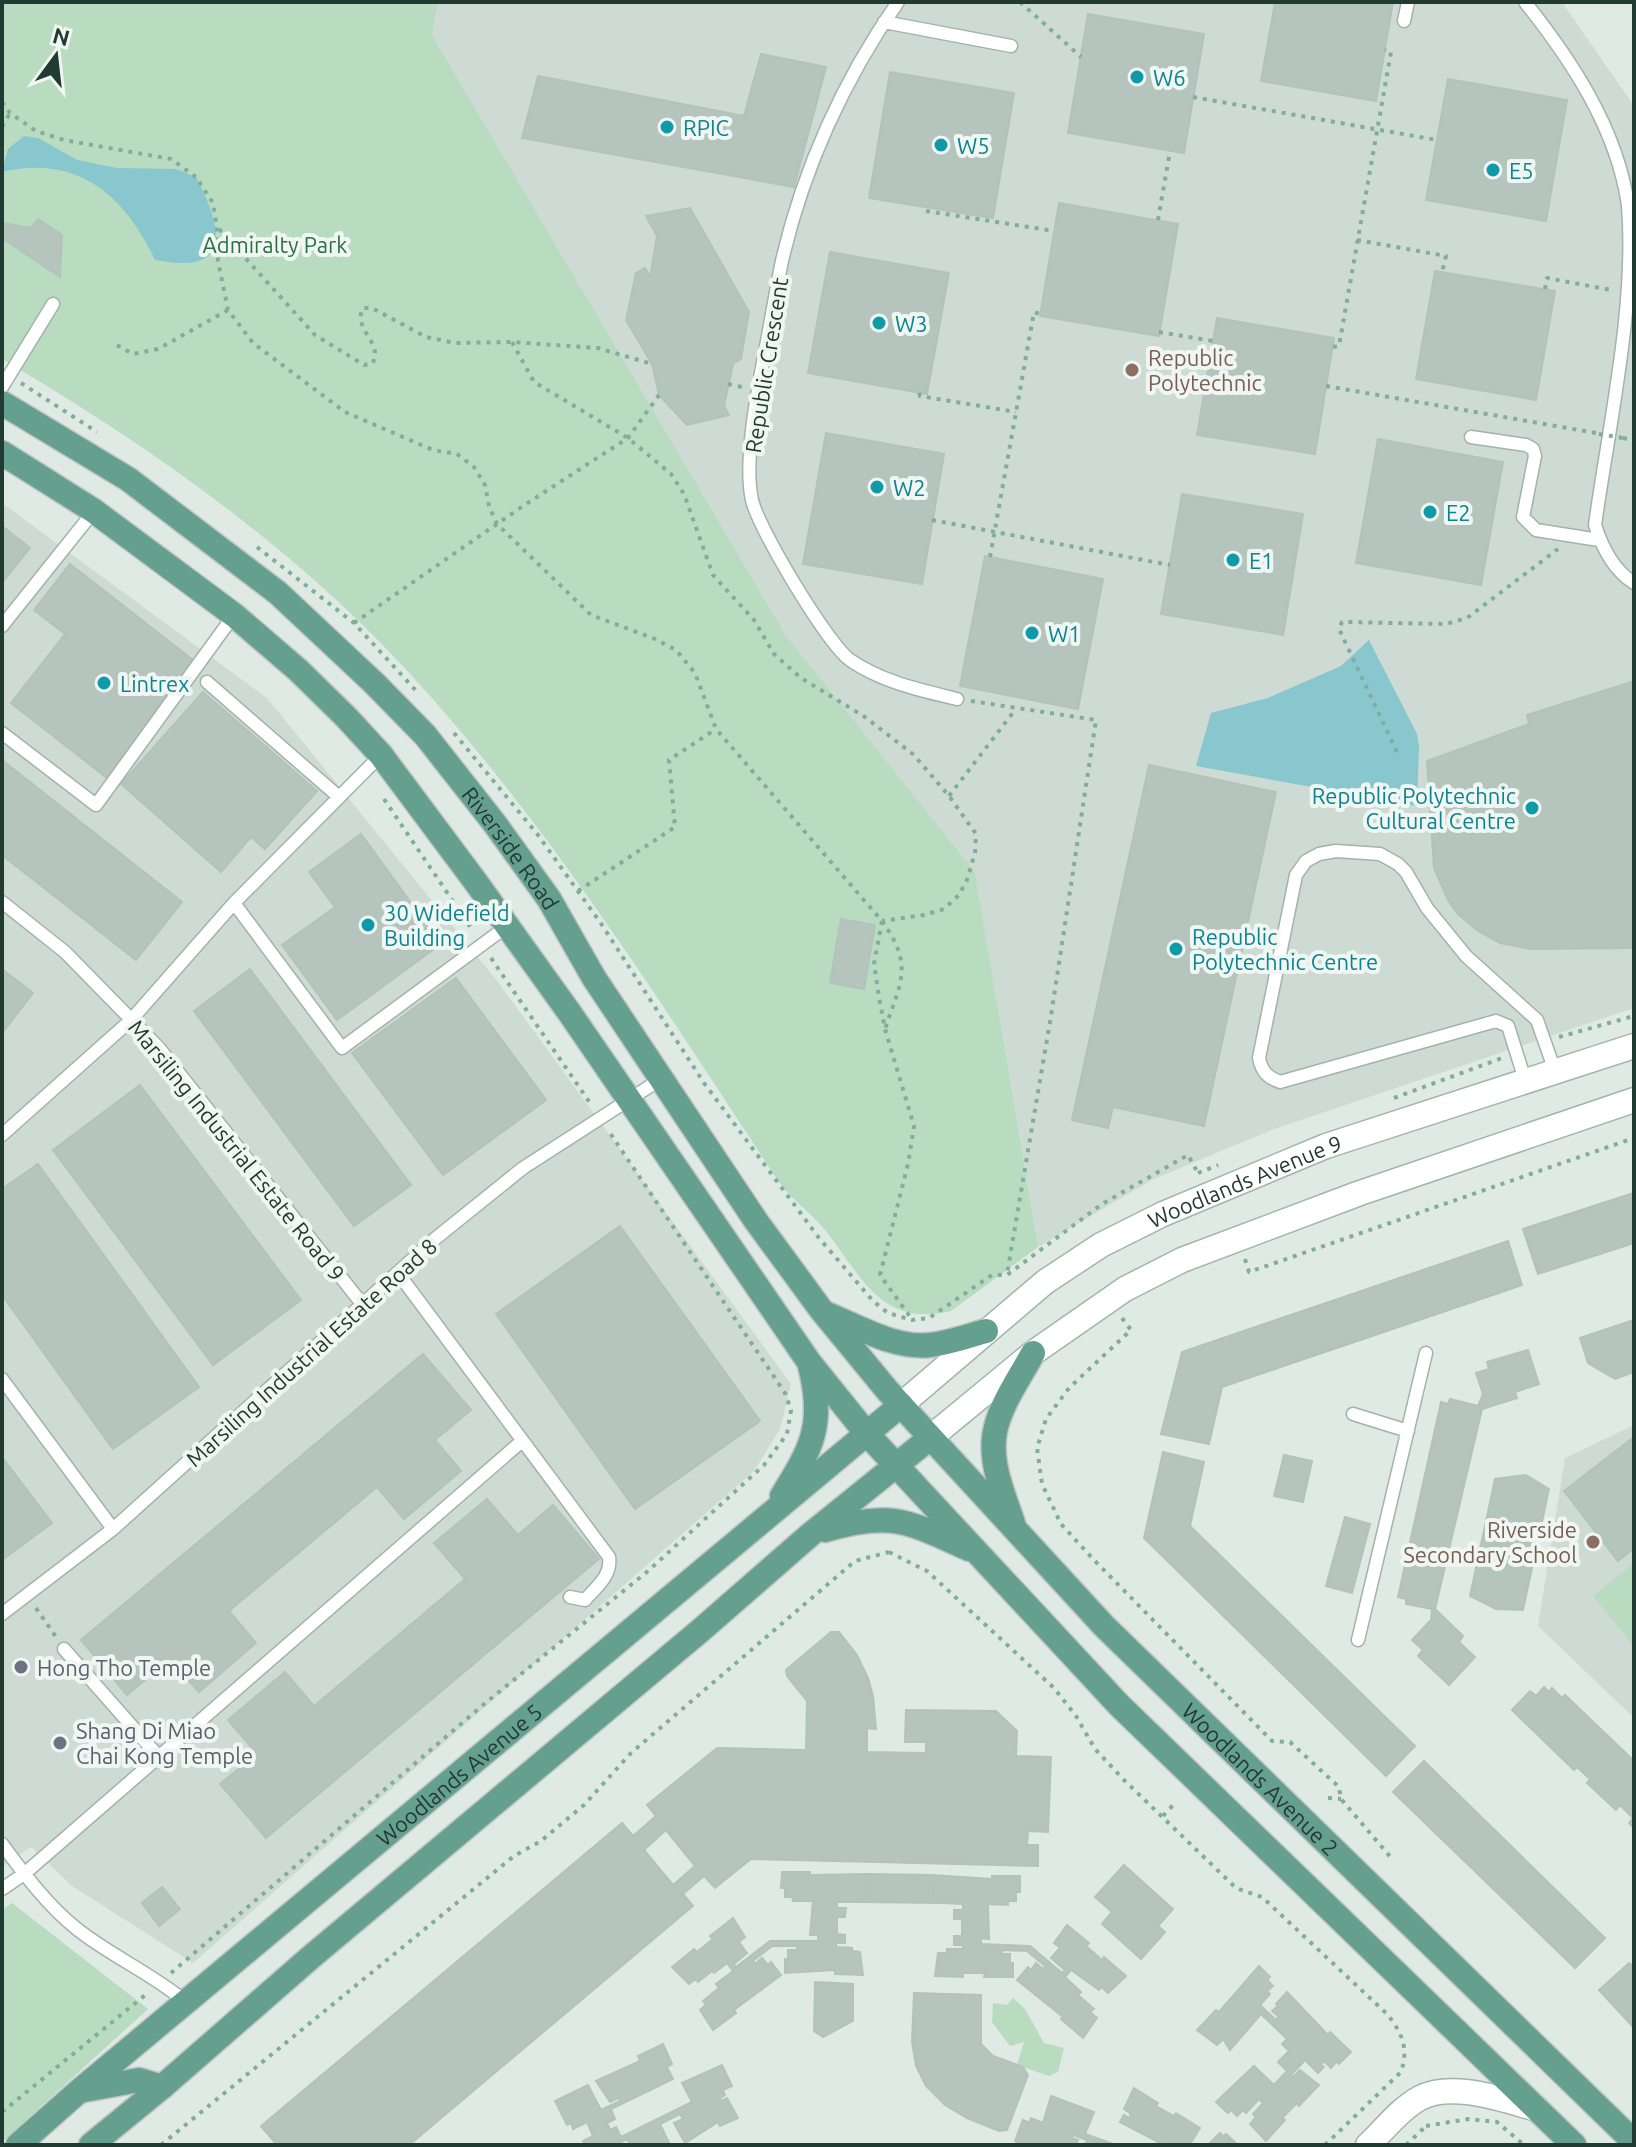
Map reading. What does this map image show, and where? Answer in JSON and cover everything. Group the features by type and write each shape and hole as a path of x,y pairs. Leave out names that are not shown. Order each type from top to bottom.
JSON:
{"main road":[{"name":"Riverside Road","path":"2,403 128,479 278,593 374,683 431,742 549,899 594,978 756,1221 822,1311 901,1405"},
{"path":"2,453 94,511 234,615 298,670 506,927 809,1362 867,1434"},
{"name":"Woodlands Avenue 9","path":"901,1405 1045,1282 1101,1245 1163,1214 1326,1146 1634,1046"},
{"path":"930,1438 1033,1353 1125,1289 1182,1260 1360,1193 1634,1100"},
{"path":"822,1311 890,1341 915,1345 932,1345 986,1331"},
{"path":"1016,1532 997,1472 994,1438 1005,1406 1033,1353"},
{"path":"770,1515 808,1454 815,1424 817,1394 809,1362"},
{"name":"Woodlands Avenue 5","path":"18,2145 901,1405"},
{"name":"Woodlands Avenue 2","path":"901,1405 1104,1626 1634,2142"},
{"name":"Woodlands Avenue 2","path":"867,1434 1119,1705 1574,2145"},
{"name":"Woodlands Avenue 5","path":"91,2145 811,1534 930,1438"},
{"path":"811,1534 859,1520 892,1519 919,1527 979,1554"},
{"path":"78,2092 139,2080 162,2087"},
{"path":"1368,2145 1385,2135 1421,2097 1443,2092 1480,2093 1537,2109"}],"lane":[{"name":"Republic Crescent","path":"898,2 865,53 826,129 795,213 757,391 751,470 752,501 786,569 815,615 849,659 896,684 957,699"},
{"path":"1404,21 1408,2"},
{"path":"1525,2 1583,82 1609,138 1628,203 1632,293 1595,525 1599,540 1624,577 1634,583"},
{"path":"884,22 1011,46"},
{"path":"2,387 53,304"},
{"path":"1471,437 1526,445 1533,449 1535,456 1523,517 1536,530 1599,540"},
{"path":"2,626 94,511"},
{"path":"2,733 96,805 234,615"},
{"path":"207,682 339,797"},
{"path":"2,1135 131,1020 234,903 373,763"},
{"path":"1525,1080 1508,1026 1496,1021 1280,1082 1269,1078 1262,1070 1259,1058 1296,875 1306,861 1319,854 1336,851 1380,854 1398,864 1427,908 1466,956 1537,1020 1555,1071"},
{"name":"Marsiling Industrial Estate Road 9","path":"2,902 65,952 159,1048 363,1305"},
{"path":"234,903 342,1048 506,927"},
{"name":"Marsiling Industrial Estate Road 8","path":"2,1614 113,1529 398,1273 523,1168 661,1079"},
{"path":"398,1273 609,1557 608,1573 585,1600 570,1597"},
{"path":"1358,1640 1426,1353"},
{"path":"2,1379 113,1529"},
{"path":"1353,1414 1408,1431"},
{"path":"2,1889 24,1874 522,1441"},
{"path":"64,1649 159,1757"},
{"path":"2,1844 24,1874 76,1928 161,1981 186,2002"}],"path":[{"path":"1020,2 1081,57"},
{"path":"1333,347 1339,346 1391,52 1385,50"},
{"path":"1193,97 1437,140"},
{"path":"2,102 10,113 36,131 64,140 171,159 196,177 213,203 218,261 228,310 253,343 345,412 433,450 457,454 474,467 485,485 497,524 591,615 676,650 695,673 716,729 882,921 898,944 903,974 885,1029"},
{"path":"2,127 10,113"},
{"path":"1158,220 1170,151"},
{"path":"926,211 1054,231"},
{"path":"217,227 315,335 364,365 372,364 376,358 375,349 359,321 363,308 380,311 426,337 455,343 512,342 598,348 652,364"},
{"path":"1357,240 1446,256 1442,272"},
{"path":"1545,289 1547,278 1632,293"},
{"path":"117,345 133,354 158,349 228,310"},
{"path":"990,557 1034,312 1040,314"},
{"path":"1159,332 1213,341"},
{"path":"512,342 534,382 628,438 671,474 684,494 713,575 754,620 774,654 801,678 865,717 914,755 976,834 975,853 967,880 959,895 944,909 882,921"},
{"path":"1326,386 1634,440"},
{"path":"919,393 920,396 1016,412"},
{"path":"354,623 628,438 659,395"},
{"path":"932,520 1170,565"},
{"path":"1397,752 1339,625 1342,622 1446,624 1467,618 1557,550 1570,535"},
{"path":"957,699 1096,720 1051,1016 1007,1275"},
{"path":"949,796 1015,710"},
{"path":"578,891 675,827 669,760 716,729"},
{"path":"2,2112 161,1981 483,1705 648,1571 764,1465 787,1434 791,1410 785,1393 481,944 373,763"},
{"path":"882,921 874,964 885,1029 914,1126 908,1164 880,1275 912,1320 929,1318 992,1275 1007,1275 1102,1204 1188,1155 1198,1173"},
{"path":"1545,1041 1634,1016"},
{"path":"1249,1272 1634,1138"},
{"path":"1131,1330 1069,1388 1046,1419 1037,1448 1042,1484 1061,1524 1272,1741 1290,1742 1339,1787 1341,1799 1393,1860"},
{"path":"161,2145 514,1856 541,1841 584,1805 631,1753 855,1561 889,1552 927,1571 1054,1688 1076,1716 1095,1749 1236,1888 1262,1897 1387,2014 1399,2030 1406,2057 1401,2072 1325,2145"},
{"path":"27,1596 64,1649"},
{"path":"1328,1798 1341,1799"},
{"path":"1163,1816 1174,1804"},
{"path":"1406,2145 1426,2126 1468,2119 1497,2122 1524,2145"}],"shaded area":[{"name":"Republic Polytechnic","path":"438,2 1562,2 1634,106 1634,1008 1274,1129 1152,1180 1038,1247 975,872 785,634 432,35"},
{"path":"2,503 267,698 498,982 791,1384 780,1429 754,1471 193,1963 72,1886 31,1847 2,1867"},
{"name":"Riverside Secondary School","path":"1634,1425 1634,1718 1538,1626 1565,1458"}],"green space":[{"name":"Admiralty Park","path":"2,2 438,2 432,35 785,634 975,872 1038,1247 951,1311 927,1314 907,1312 875,1294 825,1230 781,1185 651,988 561,859 464,735 412,676 320,585 219,502 112,428 2,359"},
{"path":"1634,1563 1634,1646 1593,1596"},
{"path":"12,1903 148,2009 2,2142 2,1910"},
{"path":"1013,1998 1025,2009 1044,2043 1064,2048 1058,2072 1049,2076 1017,2065 1024,2042 1010,2046 992,2022 993,2003 1007,2005"}],"water":[{"path":"24,136 38,138 77,160 117,168 176,169 196,177 216,229 210,254 199,261 181,263 155,260 129,216 95,185 76,175 54,169 29,168 2,172 8,149"},
{"path":"1369,640 1417,734 1417,806 1196,766 1211,713 1268,698 1341,666"}],"building":[{"path":"1275,2 1393,2 1376,101 1261,81"},
{"name":"W6","path":"1088,14 1204,34 1184,153 1068,133"},
{"name":"RPIC","path":"761,54 826,67 794,187 522,138 538,76 744,116"},
{"name":"W5","path":"890,72 1014,93 993,218 869,198"},
{"name":"E5","path":"1448,79 1567,100 1546,221 1426,200"},
{"path":"1059,203 1178,224 1159,336 1040,316"},
{"path":"690,208 749,312 741,359 733,364 724,406 729,415 687,425 659,395 652,364 626,320 636,273 645,268 650,277 657,236 646,216"},
{"path":"38,219 62,235 60,277 2,238 2,223 31,228"},
{"name":"W3","path":"830,252 949,273 927,394 808,373"},
{"path":"1435,271 1555,291 1536,400 1416,379"},
{"path":"1217,318 1334,338 1315,454 1197,435"},
{"name":"W2","path":"826,433 944,454 922,584 803,564"},
{"name":"E2","path":"1378,439 1503,462 1481,585 1356,563"},
{"name":"E1","path":"1182,494 1303,514 1283,635 1161,614"},
{"path":"2,526 30,548 2,583"},
{"name":"W1","path":"985,556 1103,579 1078,709 960,686"},
{"name":"Lintrex","path":"70,564 198,664 107,778 11,703 65,634 34,610"},
{"name":"Republic Polytechnic Cultural Centre","path":"1634,681 1634,948 1531,949 1500,943 1478,931 1458,914 1448,900 1434,868 1427,761 1529,724 1527,715"},
{"path":"203,692 317,791 265,849 251,837 221,872 121,784"},
{"path":"2,760 182,902 136,960 2,855"},
{"name":"Republic Polytechnic Centre","path":"1149,765 1276,792 1204,1126 1113,1107 1108,1128 1072,1120"},
{"name":"30 Widefield Building","path":"361,834 441,944 337,1020 282,945 335,907 309,872"},
{"path":"841,919 875,925 864,989 830,983"},
{"path":"2,969 33,993 2,1033"},
{"path":"250,969 411,1185 354,1226 194,1011"},
{"path":"456,978 546,1100 443,1175 352,1053"},
{"path":"140,1085 301,1300 213,1365 53,1150"},
{"path":"38,1164 199,1387 113,1449 2,1295 2,1189"},
{"path":"1634,1193 1634,1243 1538,1274 1523,1229"},
{"path":"620,1226 760,1421 635,1509 496,1314"},
{"path":"1508,1241 1522,1285 1222,1387 1209,1444 1161,1434 1182,1352"},
{"path":"1634,1320 1634,1372 1615,1379 1588,1363 1580,1338"},
{"path":"1528,1350 1539,1384 1515,1392 1517,1398 1482,1409 1435,1609 1463,1636 1459,1642 1475,1657 1449,1685 1418,1656 1423,1650 1412,1640 1431,1620 1432,1609 1406,1604 1406,1599 1398,1597 1441,1402 1448,1404 1450,1399 1478,1406 1483,1394 1476,1373 1489,1369 1487,1362"},
{"path":"423,1354 471,1410 435,1440 461,1471 404,1519 377,1487 229,1611 256,1643 199,1692 170,1659 127,1695 81,1640"},
{"path":"1634,1437 1634,1548 1618,1561 1564,1491"},
{"path":"1163,1452 1204,1462 1190,1526 1415,1746 1386,1776 1144,1538"},
{"path":"1284,1455 1312,1461 1303,1502 1274,1496"},
{"path":"2,1457 52,1523 2,1560"},
{"path":"1526,1475 1549,1489 1523,1610 1496,1609 1470,1596 1495,1479"},
{"path":"487,1499 518,1535 553,1505 599,1559 266,1838 220,1784 257,1754 228,1720 285,1672 314,1706 465,1579 434,1543"},
{"path":"1345,1517 1370,1524 1352,1593 1326,1586"},
{"path":"831,1632 839,1632 857,1655 873,1696 876,1729 867,1728 867,1752 926,1753 926,1742 905,1742 906,1710 996,1711 1017,1731 1016,1756 1051,1757 1048,1832 1028,1831 1027,1845 1038,1845 1038,1866 751,1859 715,1888 704,1876 683,1894 693,1906 409,2145 277,2145 261,2126 622,1823 633,1836 656,1816 647,1805 717,1748 806,1750 807,1701 787,1676 786,1670","holes":["666,1830 695,1866 673,1885 644,1850"]},
{"path":"1544,1687 1549,1692 1552,1688 1562,1698 1565,1695 1634,1761 1634,1828 1629,1823 1633,1818 1620,1805 1616,1810 1587,1783 1590,1779 1577,1767 1574,1770 1512,1710 1530,1691 1536,1696"},
{"path":"1424,1761 1605,1938 1575,1968 1393,1792"},
{"path":"1124,1865 1173,1909 1158,1926 1165,1932 1141,1959 1102,1924 1112,1912 1095,1897"},
{"path":"782,1872 869,1874 866,1898 858,1897 858,1902 837,1902 837,1908 846,1908 845,1917 837,1917 837,1934 845,1935 845,1943 836,1943 836,1947 860,1952 863,1975 835,1974 835,1970 785,1973 788,1950 797,1950 797,1946 772,1946 753,1961 755,1964 762,1958 768,1965 771,1962 781,1975 713,2030 700,2010 706,2005 703,2001 719,1988 716,1984 733,1971 727,1963 698,1982 696,1979 689,1984 672,1967 694,1949 697,1952 713,1939 710,1936 733,1918 745,1937 739,1942 747,1953 734,1964 736,1967 770,1941 818,1941 818,1935 810,1935 813,1901 793,1901 792,1897 785,1897 785,1888 781,1888"},
{"path":"869,1874 932,1875 935,1899 943,1899 943,1903 858,1902 858,1897 866,1898"},
{"path":"932,1875 992,1879 992,1876 1020,1876 1020,1892 1016,1892 1016,1901 1008,1901 1008,1905 988,1904 989,1939 981,1938 981,1944 1030,1946 1062,1973 1065,1970 1051,1958 1060,1948 1054,1943 1067,1925 1089,1943 1086,1946 1102,1960 1104,1957 1126,1976 1108,1993 1071,1970 1065,1977 1081,1992 1078,1995 1094,2009 1090,2012 1097,2018 1083,2038 1061,2019 1063,2017 1017,1980 1036,1963 1043,1969 1045,1966 1027,1951 1002,1950 1002,1954 1010,1954 1013,1977 984,1977 985,1973 963,1973 963,1977 935,1976 938,1953 947,1953 947,1949 963,1949 963,1945 954,1945 954,1936 962,1936 962,1919 954,1919 954,1910 963,1910 963,1904 943,1903 943,1899 935,1899"},
{"path":"162,1887 180,1909 159,1926 142,1903"},
{"path":"1629,1963 1634,1967 1634,2028 1599,1990"},
{"path":"1259,1966 1270,1977 1267,1980 1273,1986 1260,2005 1276,2020 1279,2017 1272,2011 1287,1992 1328,2035 1330,2032 1351,2052 1331,2068 1324,2061 1321,2065 1324,2067 1318,2073 1305,2060 1291,2075 1293,2077 1300,2070 1319,2085 1282,2118 1285,2120 1266,2141 1250,2124 1256,2117 1253,2114 1263,2103 1259,2099 1246,2113 1243,2110 1237,2116 1231,2110 1228,2113 1216,2102 1254,2066 1274,2085 1287,2071 1278,2062 1289,2051 1282,2044 1287,2039 1261,2014 1230,2050 1223,2039 1217,2045 1197,2030 1216,2010 1219,2012"},
{"path":"815,1982 853,1984 853,2021 823,2037 814,2031"},
{"path":"914,1993 981,1995 981,2044 993,2056 1023,2067 1028,2075 1007,2130 999,2131 967,2118 945,2105 926,2086 916,2066 912,2042"},
{"path":"663,2044 672,2064 667,2067 673,2079 611,2109 615,2119 607,2123 610,2130 616,2127 621,2137 692,2102 682,2083 722,2065 732,2086 723,2090 725,2095 720,2098 721,2101 727,2098 738,2118 720,2126 718,2122 685,2143 674,2123 683,2119 680,2114 660,2124 670,2145 630,2145 627,2139 620,2145 585,2145 583,2141 593,2136 587,2122 573,2129 571,2123 567,2125 555,2101 588,2085 601,2110 620,2101 618,2098 610,2102 596,2081 640,2061 638,2056"},
{"path":"1134,2088 1158,2103 1156,2106 1174,2116 1176,2113 1200,2128 1192,2141 1188,2145 1179,2142 1177,2145 1164,2145 1120,2122 1124,2115 1129,2118 1131,2114 1124,2109"},
{"path":"1051,2096 1094,2112 1085,2134 1116,2145 1085,2145 1087,2140 1073,2135 1072,2138 1078,2140 1076,2145 1026,2145 1015,2141 1023,2120 1029,2123 1031,2118 1043,2123"},
{"path":"1220,2133 1223,2136 1226,2134 1238,2145 1208,2145"}],"place":[{"name":"W6","path":"1137,77"},
{"name":"RPIC","path":"667,127"},
{"name":"W5","path":"941,145"},
{"name":"E5","path":"1493,170"},
{"name":"W3","path":"879,323"},
{"name":"Republic Polytechnic","path":"1132,370"},
{"name":"W2","path":"877,487"},
{"name":"E2","path":"1430,512"},
{"name":"E1","path":"1233,560"},
{"name":"W1","path":"1032,633"},
{"name":"Lintrex","path":"104,683"},
{"name":"Republic Polytechnic Cultural Centre","path":"1532,808"},
{"name":"30 Widefield Building","path":"368,925"},
{"name":"Republic Polytechnic Centre","path":"1176,949"},
{"name":"Riverside Secondary School","path":"1593,1542"},
{"name":"Hong Tho Temple","path":"21,1667"},
{"name":"Shang Di Miao Chai Kong Temple","path":"60,1743"}]}
